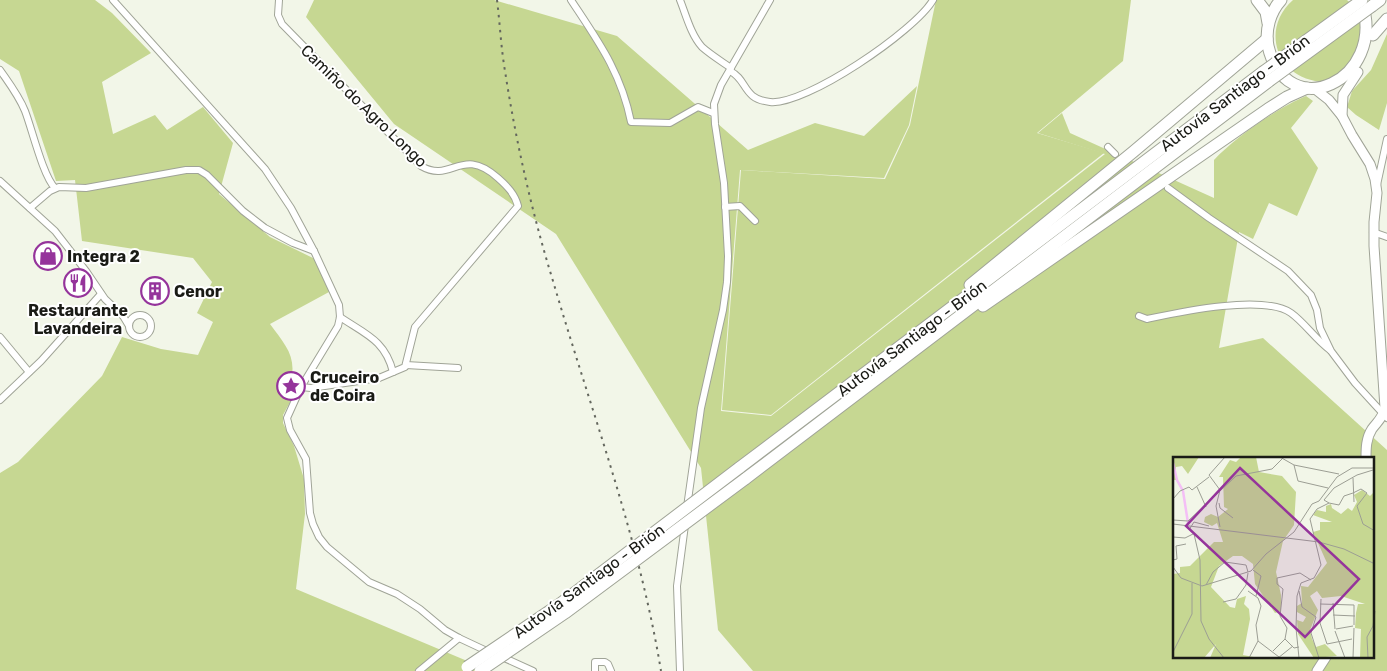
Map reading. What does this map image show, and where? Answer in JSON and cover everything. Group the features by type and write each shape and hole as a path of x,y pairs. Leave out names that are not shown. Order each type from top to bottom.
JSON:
{"highway":[{"path":"1257,0 1266,12 1270,56 1279,70 1292,81 1311,88 1331,88 1346,82 1358,72 1369,55 1373,35 1368,13 1368,1"},
{"path":"1268,23 1272,12 1281,0"},
{"name":"Autovía Santiago - Brión","path":"464,669 574,593 915,336 1368,1"},
{"path":"1373,35 1387,19"},
{"path":"915,336 923,324 1133,152 1267,39"},
{"name":"Autovía Santiago - Brión","path":"480,671 565,613 745,479 1266,77"},
{"path":"931,337 956,325 1268,109 1287,97 1311,88"}],"street":[{"path":"112,0 265,169 291,208 314,251 339,305 340,317 338,326 288,412 288,423 306,459 310,513 312,524 319,537 327,547 369,582 409,601 445,630 533,671"},
{"name":"Camiño do Agro Longo","path":"279,0 278,15 282,24 421,166 437,172 469,164 482,166 489,170 511,191 518,206 415,327 406,366"},
{"path":"570,0 607,55 627,99 631,122 670,123 698,107 713,112"},
{"path":"680,0 696,39 701,46 731,69 750,95 771,102 783,101 823,84 860,63 888,45 915,22 933,0"},
{"path":"680,671 677,586 701,408 720,327 727,282 728,256 724,183 713,112 716,96 770,0"},
{"path":"0,70 22,104 47,175 55,188"},
{"path":"1342,116 1343,95 1358,72"},
{"path":"1311,88 1329,100 1342,116 1370,164 1376,186"},
{"path":"1366,457 1369,433 1385,416 1373,232 1376,186 1387,138"},
{"path":"1108,147 1115,154"},
{"path":"30,208 55,188 86,188 186,170 199,170 207,175 243,211 264,228 293,243 314,251"},
{"path":"0,181 45,221 72,252 101,294 123,316 131,333 138,337 145,336 151,330 151,323 147,316 139,314 133,317 123,316"},
{"path":"1168,188 1288,271 1311,295 1317,310 1320,328 1331,351 1355,383 1385,416"},
{"path":"724,207 740,206 755,221"},
{"path":"1373,232 1387,237"},
{"path":"0,400 29,372 101,294"},
{"path":"1139,316 1147,319 1226,305 1276,306 1290,313 1318,341 1331,351"},
{"path":"129,326 133,317"},
{"path":"340,317 370,335 381,345 393,372"},
{"path":"0,337 29,372"},
{"path":"301,387 329,386 379,378 406,366 458,368"},
{"path":"419,671 459,638"},
{"path":"1317,671 1325,658"},
{"path":"595,671 595,662 608,664 611,671"}],"green space":[{"path":"0,0 95,0 112,13 151,53 102,82 113,134 155,115 167,130 203,107 233,143 219,194 270,237 315,259 329,292 270,324 286,346 292,360 292,377 289,387 296,391 283,415 283,423 294,446 304,479 305,514 296,589 491,671 0,671 0,473 18,462 102,376 122,337 161,349 198,355 213,322 197,313 212,282 193,258 82,241 75,180 56,181 19,71 0,59"},
{"path":"314,0 494,0 617,36 748,150 815,123 864,136 917,86 909,125 884,178 740,170 721,411 771,416 1105,154 1038,133 1062,113 1070,133 1214,198 1214,160 1233,142 1257,124 1306,96 1313,101 1291,128 1318,168 1297,216 1269,203 1253,239 1239,232 1219,348 1263,338 1387,450 1387,671 753,671 718,630 701,468 556,234 394,124 306,17"},
{"path":"936,0 1131,0 1123,61 1037,133 1104,153 771,415 722,410 741,170 885,179 910,125"},
{"path":"1293,0 1347,0 1353,5 1360,16 1363,28 1364,49 1334,79 1317,81 1301,76 1290,69 1282,59 1277,48 1276,35 1278,23 1283,11"},
{"path":"1387,34 1387,103 1379,130 1347,107 1352,91 1371,70"}],"railway":[{"path":"497,0 502,54 509,98 531,203 545,255 627,523 652,621 661,671"}],"place":[{"name":"Integra 2","path":"48,256"},
{"name":"Restaurante Lavandeira","path":"78,283"},
{"name":"Cenor","path":"155,291"},
{"name":"Cruceiro de Coira","path":"291,386"}]}
